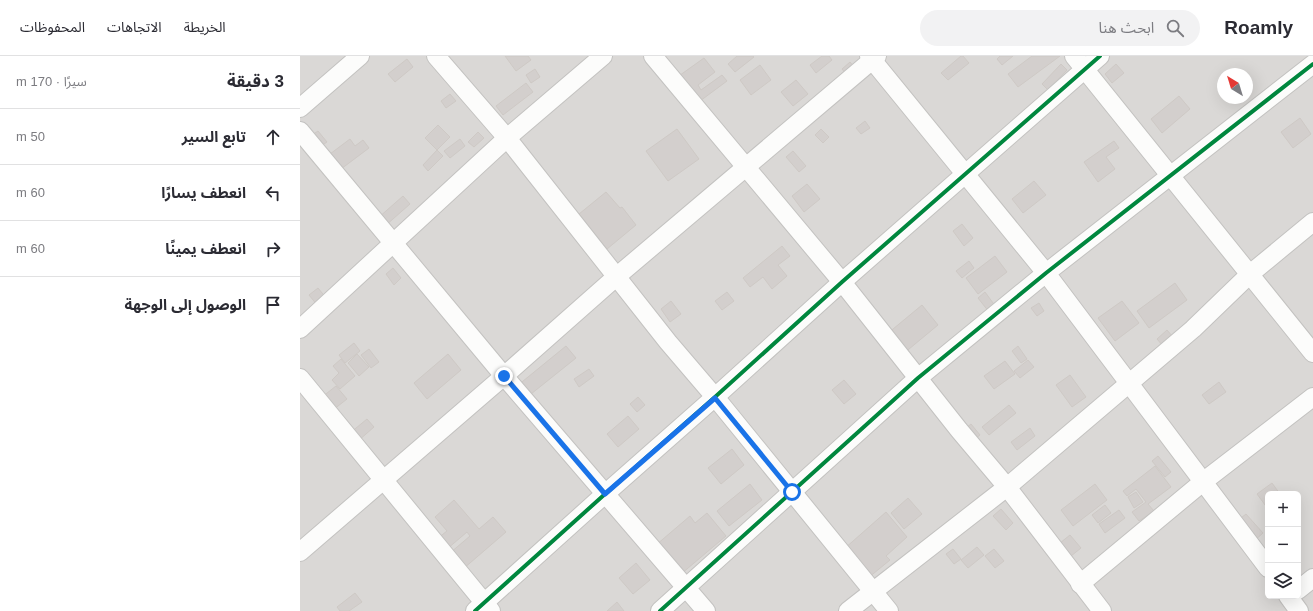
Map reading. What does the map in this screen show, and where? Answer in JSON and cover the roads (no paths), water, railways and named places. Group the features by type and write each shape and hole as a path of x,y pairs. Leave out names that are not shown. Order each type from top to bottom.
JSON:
{"street":[{"path":"300,108 360,56"},
{"path":"436,56 507,138 616,277 888,611"},
{"path":"300,329 507,138 603,56"},
{"path":"653,56 842,282 959,430 1007,487 1102,611"},
{"path":"300,378 384,481 483,608 605,494 715,398 842,282 965,174 1079,63 1100,56"},
{"path":"300,552 384,481 616,277 873,57 965,174 1046,273 1265,564"},
{"path":"1079,63 1313,353"},
{"path":"660,611 918,378 1170,174 1313,64"},
{"path":"300,131 392,244 706,611"},
{"path":"848,611 1007,487 1193,329 1250,274 1313,222"},
{"path":"1080,584 1204,481 1313,397"},
{"path":"1301,590 1313,578"}]}
